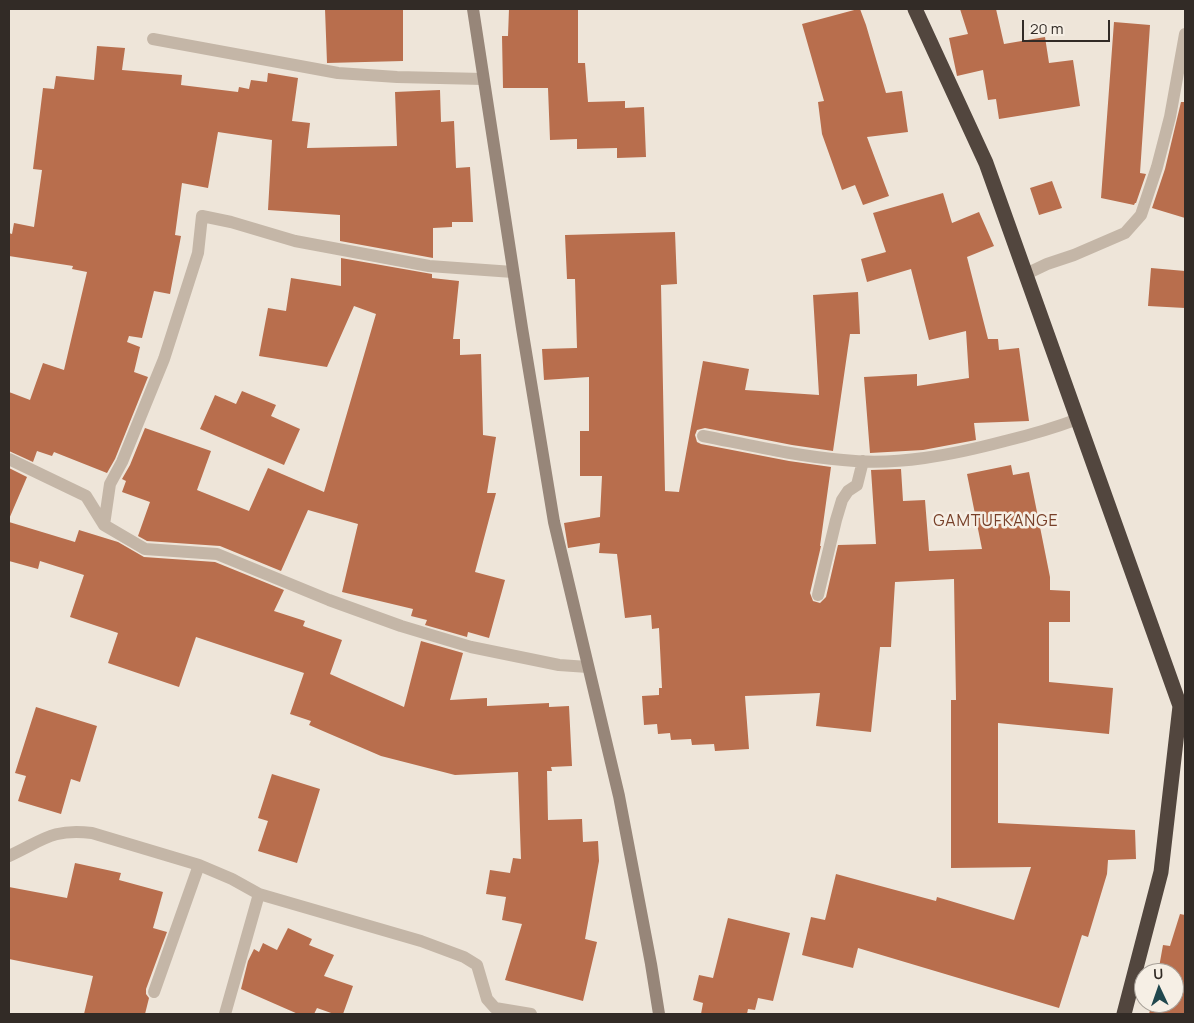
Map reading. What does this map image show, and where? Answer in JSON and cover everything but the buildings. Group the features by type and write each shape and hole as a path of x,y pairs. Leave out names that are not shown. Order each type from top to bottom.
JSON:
{"highway":[{"path":"915,9 986,163 1078,419 1183,701 1161,872 1124,1014"}],"street":[{"path":"473,9 513,272 554,522 619,796 651,964 658,1014"},
{"path":"1026,274 1125,233 1142,215 1170,117 1185,34"},
{"path":"153,40 338,73 397,77 483,79"},
{"path":"104,525 110,484 122,462 164,358 198,253 202,216 231,222 295,241 403,262 429,266 513,272"},
{"path":"703,436 790,453 844,461 885,462 938,456 1045,431 1078,419"},
{"path":"9,459 86,496 104,525 146,549 217,554 329,600 401,626 471,647 559,665 588,667"},
{"path":"818,595 842,500 848,491 856,485 863,461"},
{"path":"9,856 57,833 74,831 92,833 199,865 258,894 421,941 464,957 478,965 488,999 495,1008 531,1014"},
{"path":"154,992 199,865"},
{"path":"225,1014 258,894"}],"district":[{"name":"GAMTUFKANGE","path":"996,522"}]}
